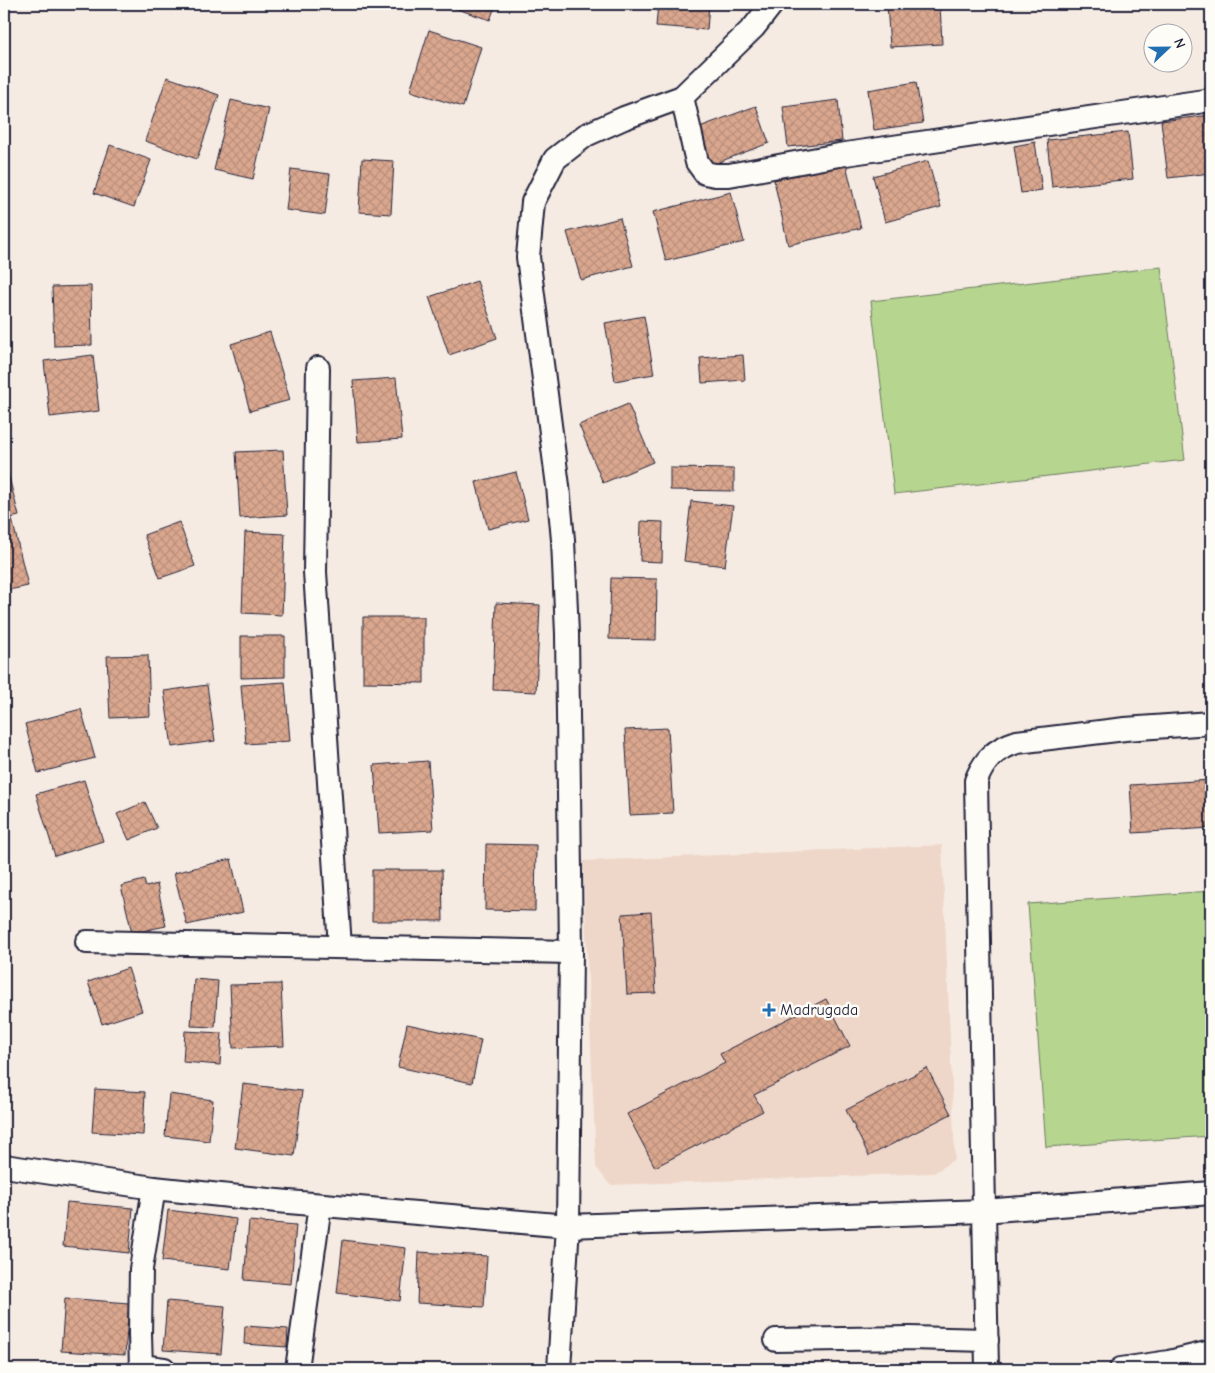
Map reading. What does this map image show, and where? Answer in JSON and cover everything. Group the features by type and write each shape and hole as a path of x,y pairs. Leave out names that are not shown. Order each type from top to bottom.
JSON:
{"street":[{"path":"559,1369 568,1226 571,952 567,644 563,540 556,467 528,257 533,202 556,159 586,134 682,97 754,26 772,4"},
{"path":"682,97 697,162 705,173 715,175 730,175 839,155 1211,100"},
{"path":"318,368 314,572 340,947"},
{"path":"987,1369 976,781 980,770 991,755 1017,742 1125,729 1211,723"},
{"path":"87,942 571,952"},
{"path":"4,1166 154,1188 320,1205 568,1226 984,1211 1211,1193"},
{"path":"154,1188 141,1269 141,1367 164,1369"},
{"path":"297,1369 320,1205"},
{"path":"776,1340 910,1338 987,1340"},
{"path":"1121,1369 1170,1362 1211,1352"}],"shaded area":[{"name":"Madrugada","path":"942,845 955,1159 934,1173 610,1185 596,1167 583,861"}],"green space":[{"path":"1161,267 1185,460 894,494 871,301"},
{"path":"1211,891 1211,1136 1046,1147 1028,904"}],"building":[{"path":"453,4 496,4 490,20 451,7"},
{"path":"658,4 709,4 707,30 656,26"},
{"path":"887,4 940,4 942,44 890,47"},
{"path":"429,30 481,47 463,107 410,91"},
{"path":"167,77 219,95 197,159 145,141"},
{"path":"916,82 923,123 874,130 868,90"},
{"path":"231,100 269,109 253,179 214,170"},
{"path":"838,100 842,141 788,147 783,107"},
{"path":"756,106 769,143 711,165 697,128"},
{"path":"1211,115 1211,173 1168,178 1161,121"},
{"path":"1128,132 1133,179 1052,187 1047,140"},
{"path":"1035,142 1042,190 1021,193 1014,146"},
{"path":"110,145 151,160 134,207 94,193"},
{"path":"362,159 394,161 391,214 359,212"},
{"path":"928,161 941,207 885,222 873,176"},
{"path":"846,164 861,228 788,245 774,180"},
{"path":"291,169 330,174 325,215 286,210"},
{"path":"731,192 744,242 666,261 653,212"},
{"path":"620,218 633,266 581,280 567,232"},
{"path":"477,281 497,338 449,355 429,297"},
{"path":"91,286 92,345 54,346 52,287"},
{"path":"644,316 654,374 615,381 605,323"},
{"path":"270,332 290,400 250,411 231,344"},
{"path":"93,355 99,411 50,417 44,361"},
{"path":"743,355 745,380 702,383 700,358"},
{"path":"396,378 402,439 358,442 353,381"},
{"path":"628,404 653,462 603,483 579,425"},
{"path":"283,450 287,515 240,518 236,452"},
{"path":"4,458 19,516 4,520"},
{"path":"670,468 734,469 734,491 670,490"},
{"path":"516,472 528,519 488,529 476,482"},
{"path":"691,501 733,506 725,566 684,561"},
{"path":"12,519 28,586 4,591 4,521"},
{"path":"641,521 663,522 662,562 640,561"},
{"path":"179,522 195,566 160,578 144,535"},
{"path":"245,532 285,534 282,615 242,613"},
{"path":"611,578 657,579 656,640 609,639"},
{"path":"496,603 540,605 536,692 493,690"},
{"path":"363,617 424,617 424,683 363,682"},
{"path":"241,636 285,636 285,677 241,678"},
{"path":"148,655 150,716 110,718 107,656"},
{"path":"285,682 290,741 246,744 241,685"},
{"path":"207,685 215,741 172,747 164,691"},
{"path":"81,709 95,758 38,773 25,724"},
{"path":"668,728 673,813 630,815 625,730"},
{"path":"428,761 433,830 379,833 374,765"},
{"path":"84,780 103,841 55,856 36,794"},
{"path":"1211,780 1211,828 1133,833 1130,785"},
{"path":"145,802 157,828 129,840 117,814"},
{"path":"486,844 536,845 535,911 485,910"},
{"path":"231,859 243,912 187,925 174,873"},
{"path":"372,870 442,870 443,921 372,921"},
{"path":"144,880 146,887 157,884 166,926 132,933 121,886"},
{"path":"651,912 656,993 627,994 622,914"},
{"path":"128,968 142,1011 102,1024 88,982"},
{"path":"194,979 218,981 215,1027 191,1026"},
{"path":"281,984 284,1046 233,1048 230,985"},
{"path":"826,999 850,1046 754,1095 763,1111 655,1167 627,1114 725,1063 720,1054"},
{"path":"407,1024 481,1040 472,1083 398,1067"},
{"path":"185,1031 222,1033 220,1065 183,1062"},
{"path":"927,1068 951,1114 869,1156 846,1110"},
{"path":"243,1084 302,1091 294,1156 235,1148"},
{"path":"95,1089 145,1092 143,1135 92,1132"},
{"path":"169,1094 213,1100 209,1141 165,1136"},
{"path":"67,1202 133,1208 129,1253 63,1246"},
{"path":"168,1210 236,1219 230,1269 162,1261"},
{"path":"249,1221 296,1225 291,1284 244,1280"},
{"path":"343,1240 406,1248 400,1301 337,1293"},
{"path":"419,1252 487,1256 484,1307 417,1303"},
{"path":"65,1298 129,1303 125,1355 61,1351"},
{"path":"167,1301 225,1306 221,1354 163,1350"},
{"path":"245,1326 288,1329 287,1347 244,1344"},
{"path":"789,1365 789,1369 733,1369 733,1366"}],"place":[{"name":"Madrugada","path":"769,1010"}]}
